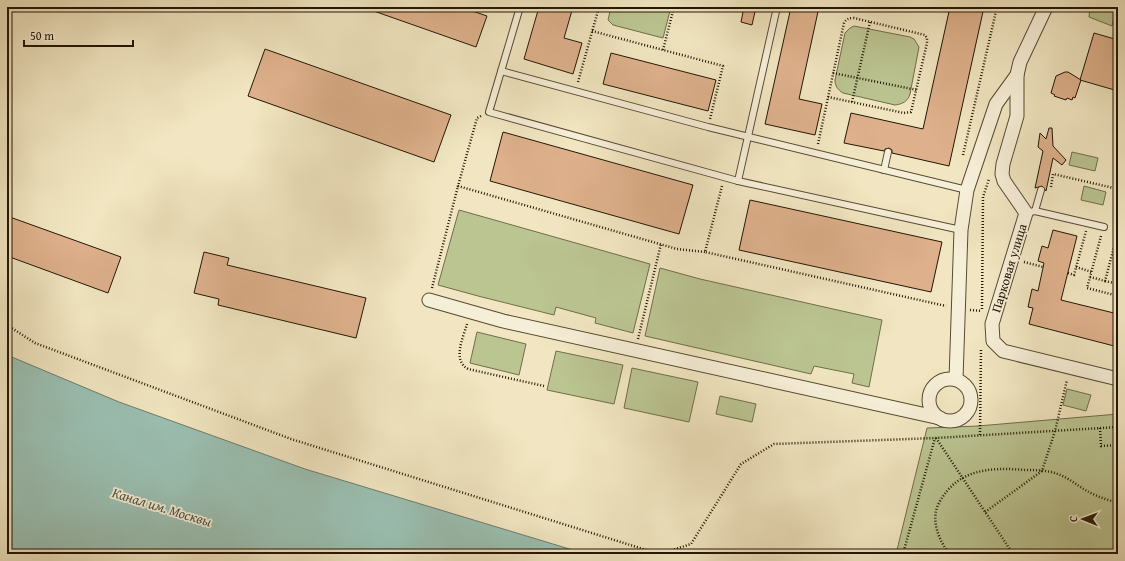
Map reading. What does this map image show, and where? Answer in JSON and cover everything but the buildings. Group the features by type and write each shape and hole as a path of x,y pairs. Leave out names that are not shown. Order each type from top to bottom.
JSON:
{"street":[{"name":"Парковая улица","path":"1046,7 1020,62 1017,75 1017,116 1003,164 1002,174 1004,181 1030,212 1012,259 992,324 993,340 1003,351 1118,379"},
{"path":"956,379 957,308 961,230 967,190 996,104 1017,75"},
{"path":"429,300 503,321 946,420 952,420 964,415 968,410 971,398 966,386 956,379 943,380 932,388 929,402 931,409 940,418"}],"lane":[{"path":"520,7 489,112 724,178 961,230"},
{"path":"738,181 777,7"},
{"path":"501,71 708,127 967,190"},
{"path":"884,170 888,152"},
{"path":"1040,192 1030,212 1104,227"}],"path":[{"path":"575,91 599,7"},
{"path":"663,50 674,7"},
{"path":"963,156 997,7"},
{"path":"816,154 828,96 833,73 846,20 849,18 854,18 925,35 927,38 917,90 911,112 908,113 828,96"},
{"path":"852,102 870,22"},
{"path":"592,31 723,66 708,127"},
{"path":"833,73 917,90"},
{"path":"429,300 477,118 489,112"},
{"path":"1040,192 1047,195 1049,193 1053,174 1118,189"},
{"path":"982,319 983,197 990,175"},
{"path":"705,252 724,178"},
{"path":"458,186 677,249 705,252 957,308 982,311"},
{"path":"1068,273 1074,275 1088,223"},
{"path":"1104,227 1087,288 1118,296"},
{"path":"1105,281 1118,232"},
{"path":"635,350 661,244"},
{"path":"1012,259 1043,267"},
{"path":"1076,267 1092,272"},
{"path":"1090,278 1118,284"},
{"path":"470,312 459,355 463,366 468,369 544,386"},
{"path":"7,326 36,343 291,439 660,554 691,544 741,464 774,444 936,438 1118,427"},
{"path":"980,435 981,342"},
{"path":"985,512 1042,471 1070,367"},
{"path":"1100,428 1101,446 1118,445"},
{"path":"936,438 1013,554"},
{"path":"903,554 936,438"},
{"path":"950,554 942,542 936,527 937,507 954,484 976,472 1000,468 1042,471 1058,474 1089,492 1106,500 1118,503"}],"green space":[{"path":"611,7 671,7 663,38 613,25 608,20"},
{"path":"1090,7 1116,7 1112,26 1089,17"},
{"path":"854,26 914,39 919,47 910,94 905,102 895,105 843,93 837,88 835,80 845,33"},
{"path":"1072,152 1098,158 1095,171 1069,165"},
{"path":"1084,186 1106,192 1103,205 1081,200"},
{"path":"459,210 650,264 633,333 595,323 596,318 556,307 554,315 438,285"},
{"path":"660,268 700,279 882,320 869,387 852,383 854,374 814,366 811,374 645,336"},
{"path":"477,332 526,344 519,375 470,363"},
{"path":"556,351 623,365 614,404 547,390"},
{"path":"632,368 698,382 689,422 624,408"},
{"path":"1067,389 1091,395 1086,411 1063,405"},
{"path":"720,396 756,404 752,422 716,414"},
{"path":"1118,414 1118,554 896,554 927,428 978,426"}],"water":[{"name":"Канал им. Москвы","path":"7,355 119,402 305,469 586,554 7,554"}]}
